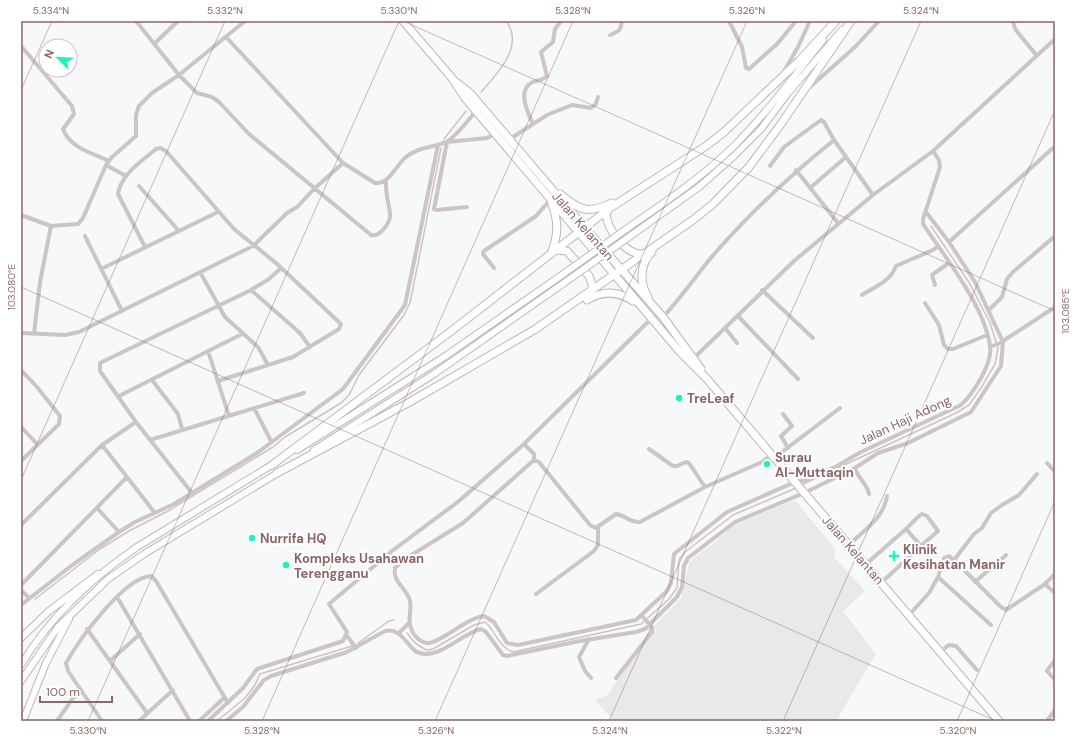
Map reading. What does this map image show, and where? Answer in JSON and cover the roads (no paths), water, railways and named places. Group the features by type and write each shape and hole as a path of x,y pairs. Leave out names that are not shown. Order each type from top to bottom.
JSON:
{"highway":[{"name":"Jalan Kelantan","path":"403,21 452,78 476,111 578,233 680,352 707,379 772,457 849,544 998,721"},
{"path":"272,465 390,378 610,208 706,146 724,132 774,85 837,21"},
{"path":"552,319 693,220 749,168 781,124 850,21"},
{"name":"Jalan Kelantan","path":"452,78 470,93 621,270 658,311 694,358 707,379"},
{"path":"546,183 572,204 582,209 593,210 626,197"},
{"path":"550,200 558,224 557,237 553,252"},
{"path":"610,208 606,214 610,227 624,246 633,253 643,254"},
{"path":"658,311 646,295 642,281 643,268 646,257 670,236"},
{"path":"553,252 567,251 589,276 593,287 588,294"},
{"path":"277,473 440,386 552,319 600,294 616,292 641,307"}],"main road":[{"path":"21,638 49,611 81,585 128,554 444,357 693,182 732,147 756,122 837,21"},
{"path":"21,681 52,636 75,609 125,565 277,473 434,374 699,187 734,156 761,129 788,93 850,21"},
{"path":"21,665 60,612 128,554"},
{"path":"23,721 46,663 75,609"}],"street":[{"path":"136,21 179,75 197,93 212,97 219,102 249,134 368,234 376,236 387,225 391,214 387,197 386,181"},
{"path":"154,44 178,21"},
{"path":"21,215 51,226 78,224 83,218 106,165 136,136 136,114 139,106 152,93 179,75 245,21"},
{"path":"533,124 526,106 524,94 526,86 531,82 547,76 541,52 553,42 555,29 561,21"},
{"path":"610,35 619,31 621,28 621,21"},
{"path":"729,21 742,47 746,68 749,70 777,44 796,21"},
{"path":"774,85 792,60 810,21"},
{"path":"781,124 812,84 855,47 879,21"},
{"path":"1014,21 1015,29 1037,56"},
{"path":"226,37 343,163 375,183 379,184 386,181 401,162 413,152 447,142 488,138 495,134"},
{"path":"694,358 738,316 762,290 838,223 933,150 1055,39"},
{"path":"21,46 73,108 74,114 62,129 66,136 79,148 109,161"},
{"path":"510,139 547,115 572,105 591,108 596,104 598,97"},
{"path":"467,207 437,210 434,208 447,142 476,111"},
{"path":"770,166 784,147 819,121 824,122 834,140 873,195"},
{"path":"663,317 682,296 722,245 796,170 834,140"},
{"path":"21,605 118,532 192,493 257,453 343,389 405,304 438,145"},
{"path":"145,247 118,194 119,188 126,176 156,149 160,148 166,151 218,212 253,246 335,317 341,324 339,329 293,357 218,381"},
{"path":"949,242 1053,148"},
{"name":"Jalan Haji Adong","path":"799,488 806,480 861,452 961,405 968,399 989,362 992,346 967,290 923,224 940,167 939,160 933,150"},
{"path":"810,188 846,157"},
{"path":"21,333 65,335 79,332 253,246 343,163"},
{"path":"106,165 126,176"},
{"path":"796,170 838,223"},
{"path":"139,186 179,231"},
{"path":"494,268 483,254 484,251 536,216 550,200"},
{"path":"101,269 218,212"},
{"path":"525,445 534,454 534,460 463,523 395,568 396,579 406,590 410,601 411,629 417,638 426,643 431,643 468,621 484,616 494,622 507,643 518,645 636,620 642,617 667,591 671,583 673,559 679,550 727,512 855,468 865,460 878,453 908,443 971,412 1001,366 1001,342 989,310 975,282 949,242 926,212"},
{"path":"34,334 40,282 51,226"},
{"path":"85,236 122,311"},
{"path":"989,310 1002,297 1007,279 1013,272 1055,236"},
{"path":"862,295 883,284 895,271 896,266 933,250 938,246"},
{"path":"935,285 932,275 949,263"},
{"path":"192,493 136,422 100,371 100,363 217,305 251,290 269,279 280,269"},
{"path":"200,272 225,318 261,351 268,365"},
{"path":"251,290 300,333 310,346"},
{"path":"762,290 813,338"},
{"path":"925,303 939,325 944,345 948,349 952,349 987,335"},
{"path":"992,346 1001,342 1055,307"},
{"path":"738,316 798,378"},
{"path":"356,648 347,636 347,632 329,604 392,551 459,501 525,445 652,318"},
{"path":"724,328 737,343"},
{"path":"119,396 242,334"},
{"path":"208,351 229,416"},
{"path":"21,370 37,387 60,416 58,424 21,461"},
{"path":"152,380 178,414 182,429"},
{"path":"150,440 304,393"},
{"path":"254,408 271,442"},
{"path":"534,460 539,462 594,528 616,514 621,515 635,523 640,522 706,487 772,457 788,448 840,408"},
{"path":"783,414 792,426 781,436 788,448"},
{"path":"21,525 102,445 136,422"},
{"path":"21,427 38,445"},
{"path":"102,445 155,513"},
{"path":"649,449 673,466 686,462 689,463 706,487"},
{"path":"861,452 865,460"},
{"path":"1047,463 1055,472"},
{"path":"855,468 858,478 867,486 869,494"},
{"path":"954,560 974,534 982,528 991,514 1002,505 1019,495 1037,474"},
{"path":"21,584 127,477"},
{"path":"226,721 243,707 264,680 271,676 347,652 385,631 391,630 399,633 414,650 426,654 440,650 474,631 481,629 486,632 503,654 507,656 589,639 636,632 650,624 677,597 682,587 685,561 691,554 735,522 799,488"},
{"path":"849,544 881,516 886,505 887,496"},
{"path":"97,508 118,532"},
{"path":"866,564 906,530 919,516 922,514 927,516 938,531 881,583"},
{"path":"536,594 594,551 598,545 598,526"},
{"path":"906,530 921,546"},
{"path":"975,582 1006,555"},
{"path":"909,615 929,593 938,577 944,558 949,556 1001,608 1006,610 1045,584 1055,574"},
{"path":"102,721 68,672 66,663 87,629 117,597 133,583 147,576 154,578 228,703"},
{"path":"938,577 991,625"},
{"path":"1045,584 1055,593"},
{"path":"21,590 29,598"},
{"path":"117,597 190,721"},
{"path":"616,678 650,637 652,632 650,624 642,617"},
{"path":"399,633 410,622"},
{"path":"87,629 147,713"},
{"path":"110,661 140,634"},
{"path":"208,721 243,688 257,668 340,642 347,636"},
{"path":"589,639 579,657 585,671 591,678"},
{"path":"940,653 949,645 956,646 977,670"},
{"path":"1055,660 1047,671 1055,680"},
{"path":"139,721 173,690"},
{"path":"57,721 73,698 82,692"},
{"path":"199,721 224,698"},
{"path":"1047,721 1055,710"}],"waterway":[{"path":"481,92 501,68 511,50 511,30 506,21"},
{"path":"444,139 466,111"},
{"path":"35,599 100,549 129,531 168,511 273,447 285,437 341,403 349,395 359,375 404,315 410,303 441,148"},
{"path":"801,485 956,413 969,405 995,364 998,348 990,323 970,284 931,226"},
{"path":"407,633 415,643 426,650 433,649 474,625 485,622 500,643 508,650 513,652 641,624 669,599 677,588 679,560 685,552 733,515 796,488"},
{"path":"358,643 389,621 394,620"},
{"path":"217,721 245,698 255,685 260,674 352,646"}],"place":[{"name":"TreLeaf","path":"679,398"},
{"name":"Surau Al-Muttaqin","path":"767,464"},
{"name":"Nurrifa HQ","path":"252,538"},
{"name":"Klinik Kesihatan Manir","path":"894,556"},
{"name":"Kompleks Usahawan Terengganu","path":"286,565"}]}
